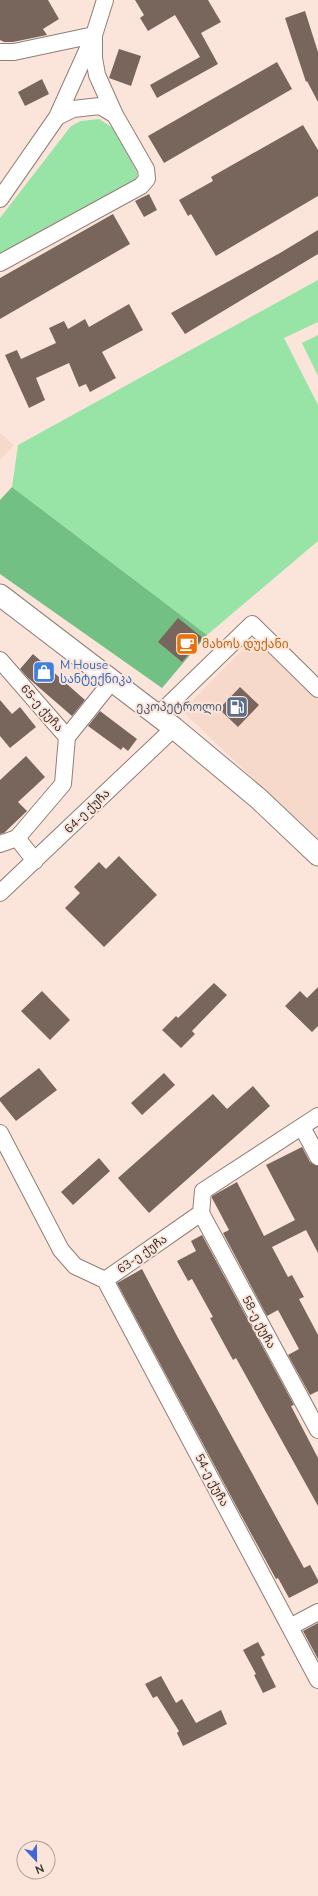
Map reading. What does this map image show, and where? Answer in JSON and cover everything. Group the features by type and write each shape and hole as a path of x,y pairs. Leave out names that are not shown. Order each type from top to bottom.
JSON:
{"main road":[{"path":"0,595 174,728 259,799 318,855"}],"street":[{"path":"0,199 57,117 94,34 105,0"},
{"path":"0,52 14,52 94,34"},
{"path":"0,263 136,189 147,179 146,169 115,115 97,75 94,58 94,34"},
{"path":"57,117 73,109 100,106 115,115"},
{"path":"157,716 252,624 318,689"},
{"name":"65-ე ქუჩა","path":"0,660 67,737 112,681"},
{"name":"64-ე ქუჩა","path":"0,894 174,728"},
{"path":"0,844 17,838 63,784 67,737"},
{"path":"17,838 35,861"},
{"path":"201,1213 203,1191 318,1116"},
{"path":"302,1126 318,1157"},
{"name":"63-ე ქუჩა","path":"0,1133 60,1250 75,1266 105,1280 201,1213"},
{"name":"58-ე ქუჩა","path":"201,1213 318,1430"},
{"name":"54-ე ქუჩა","path":"105,1280 318,1680"},
{"path":"290,1627 318,1612"}],"shaded area":[{"path":"0,433 14,445 0,460"},
{"path":"254,638 318,699 318,840 182,711"}],"green space":[{"path":"99,119 113,128 137,172 135,185 0,261 0,218 71,126 81,121"},
{"path":"318,280 318,322 284,338 318,405 318,541 207,635 12,487 18,445"},
{"path":"318,335 318,376 302,343"},
{"path":"12,487 207,635 162,688 0,574 0,500"}],"building":[{"path":"0,0 48,0 59,19 43,29 47,35 13,42 4,42 0,40"},
{"path":"135,0 208,0 221,22 201,33 218,64 157,98 150,85 200,57 175,15 148,31 140,18 144,15"},
{"path":"305,11 318,52 318,102 307,81 306,82 285,18"},
{"path":"119,49 141,56 131,86 109,78"},
{"path":"277,62 292,89 164,163 148,136"},
{"path":"42,79 49,94 25,106 18,92"},
{"path":"303,125 318,150 318,196 216,256 191,214 188,216 179,200 213,181 211,177"},
{"path":"149,194 157,210 144,217 135,201"},
{"path":"113,214 130,244 0,319 0,278"},
{"path":"318,230 318,254 185,334 171,313 280,253"},
{"path":"129,304 143,330 102,352 116,378 90,392 86,384 79,387 69,363 36,378 45,400 29,408 5,355 17,350 21,359 56,343 49,328 64,321 68,329 85,319 89,327"},
{"path":"178,618 203,638 182,662 158,642"},
{"path":"33,654 85,700 72,716 28,678 20,669"},
{"path":"240,687 259,705 238,727 219,709"},
{"path":"0,700 12,714 20,707 36,727 10,748 0,736"},
{"path":"100,711 137,739 128,751 123,747 121,750 88,726"},
{"path":"26,756 45,777 18,802 27,811 4,833 0,834 0,780"},
{"path":"119,856 157,895 104,947 65,908 80,893 74,887 99,862 106,869"},
{"path":"214,983 227,995 192,1031 195,1034 181,1048 162,1030 176,1016 178,1018"},
{"path":"318,987 318,1026 312,1032 285,1006 300,991 307,998"},
{"path":"42,991 70,1020 50,1040 21,1011"},
{"path":"39,1068 57,1090 16,1121 0,1101 0,1098"},
{"path":"164,1073 175,1085 142,1115 131,1103"},
{"path":"253,1086 270,1106 149,1213 118,1178 213,1094 227,1109"},
{"path":"302,1147 310,1162 318,1166 318,1253 306,1230 272,1247 288,1277 292,1275 304,1297 299,1299 318,1335 318,1391 310,1395 288,1355 299,1349 278,1310 267,1316 223,1233 229,1230 212,1198 212,1196 237,1182 264,1236 295,1220 266,1165"},
{"path":"99,1158 110,1171 73,1205 61,1192"},
{"path":"202,1235 294,1405 291,1406 318,1458 318,1506 236,1358 233,1360 210,1318 213,1317 192,1279 188,1281 177,1261 196,1251 191,1241"},
{"path":"142,1269 304,1568 310,1565 318,1580 318,1583 289,1598 278,1578 276,1579 241,1515 117,1283"},
{"path":"318,1623 318,1659 303,1631"},
{"path":"258,1642 265,1655 261,1657 276,1687 263,1693 254,1675 256,1674 243,1650"},
{"path":"161,1676 176,1703 182,1699 196,1723 221,1710 227,1724 183,1746 177,1733 179,1731 157,1696 153,1698 145,1684"}],"place":[{"name":"მახოს დუქანი","path":"187,644"},
{"name":"M House სანტექნიკა","path":"44,672"},
{"name":"ეკოპეტროლი","path":"237,707"}]}
